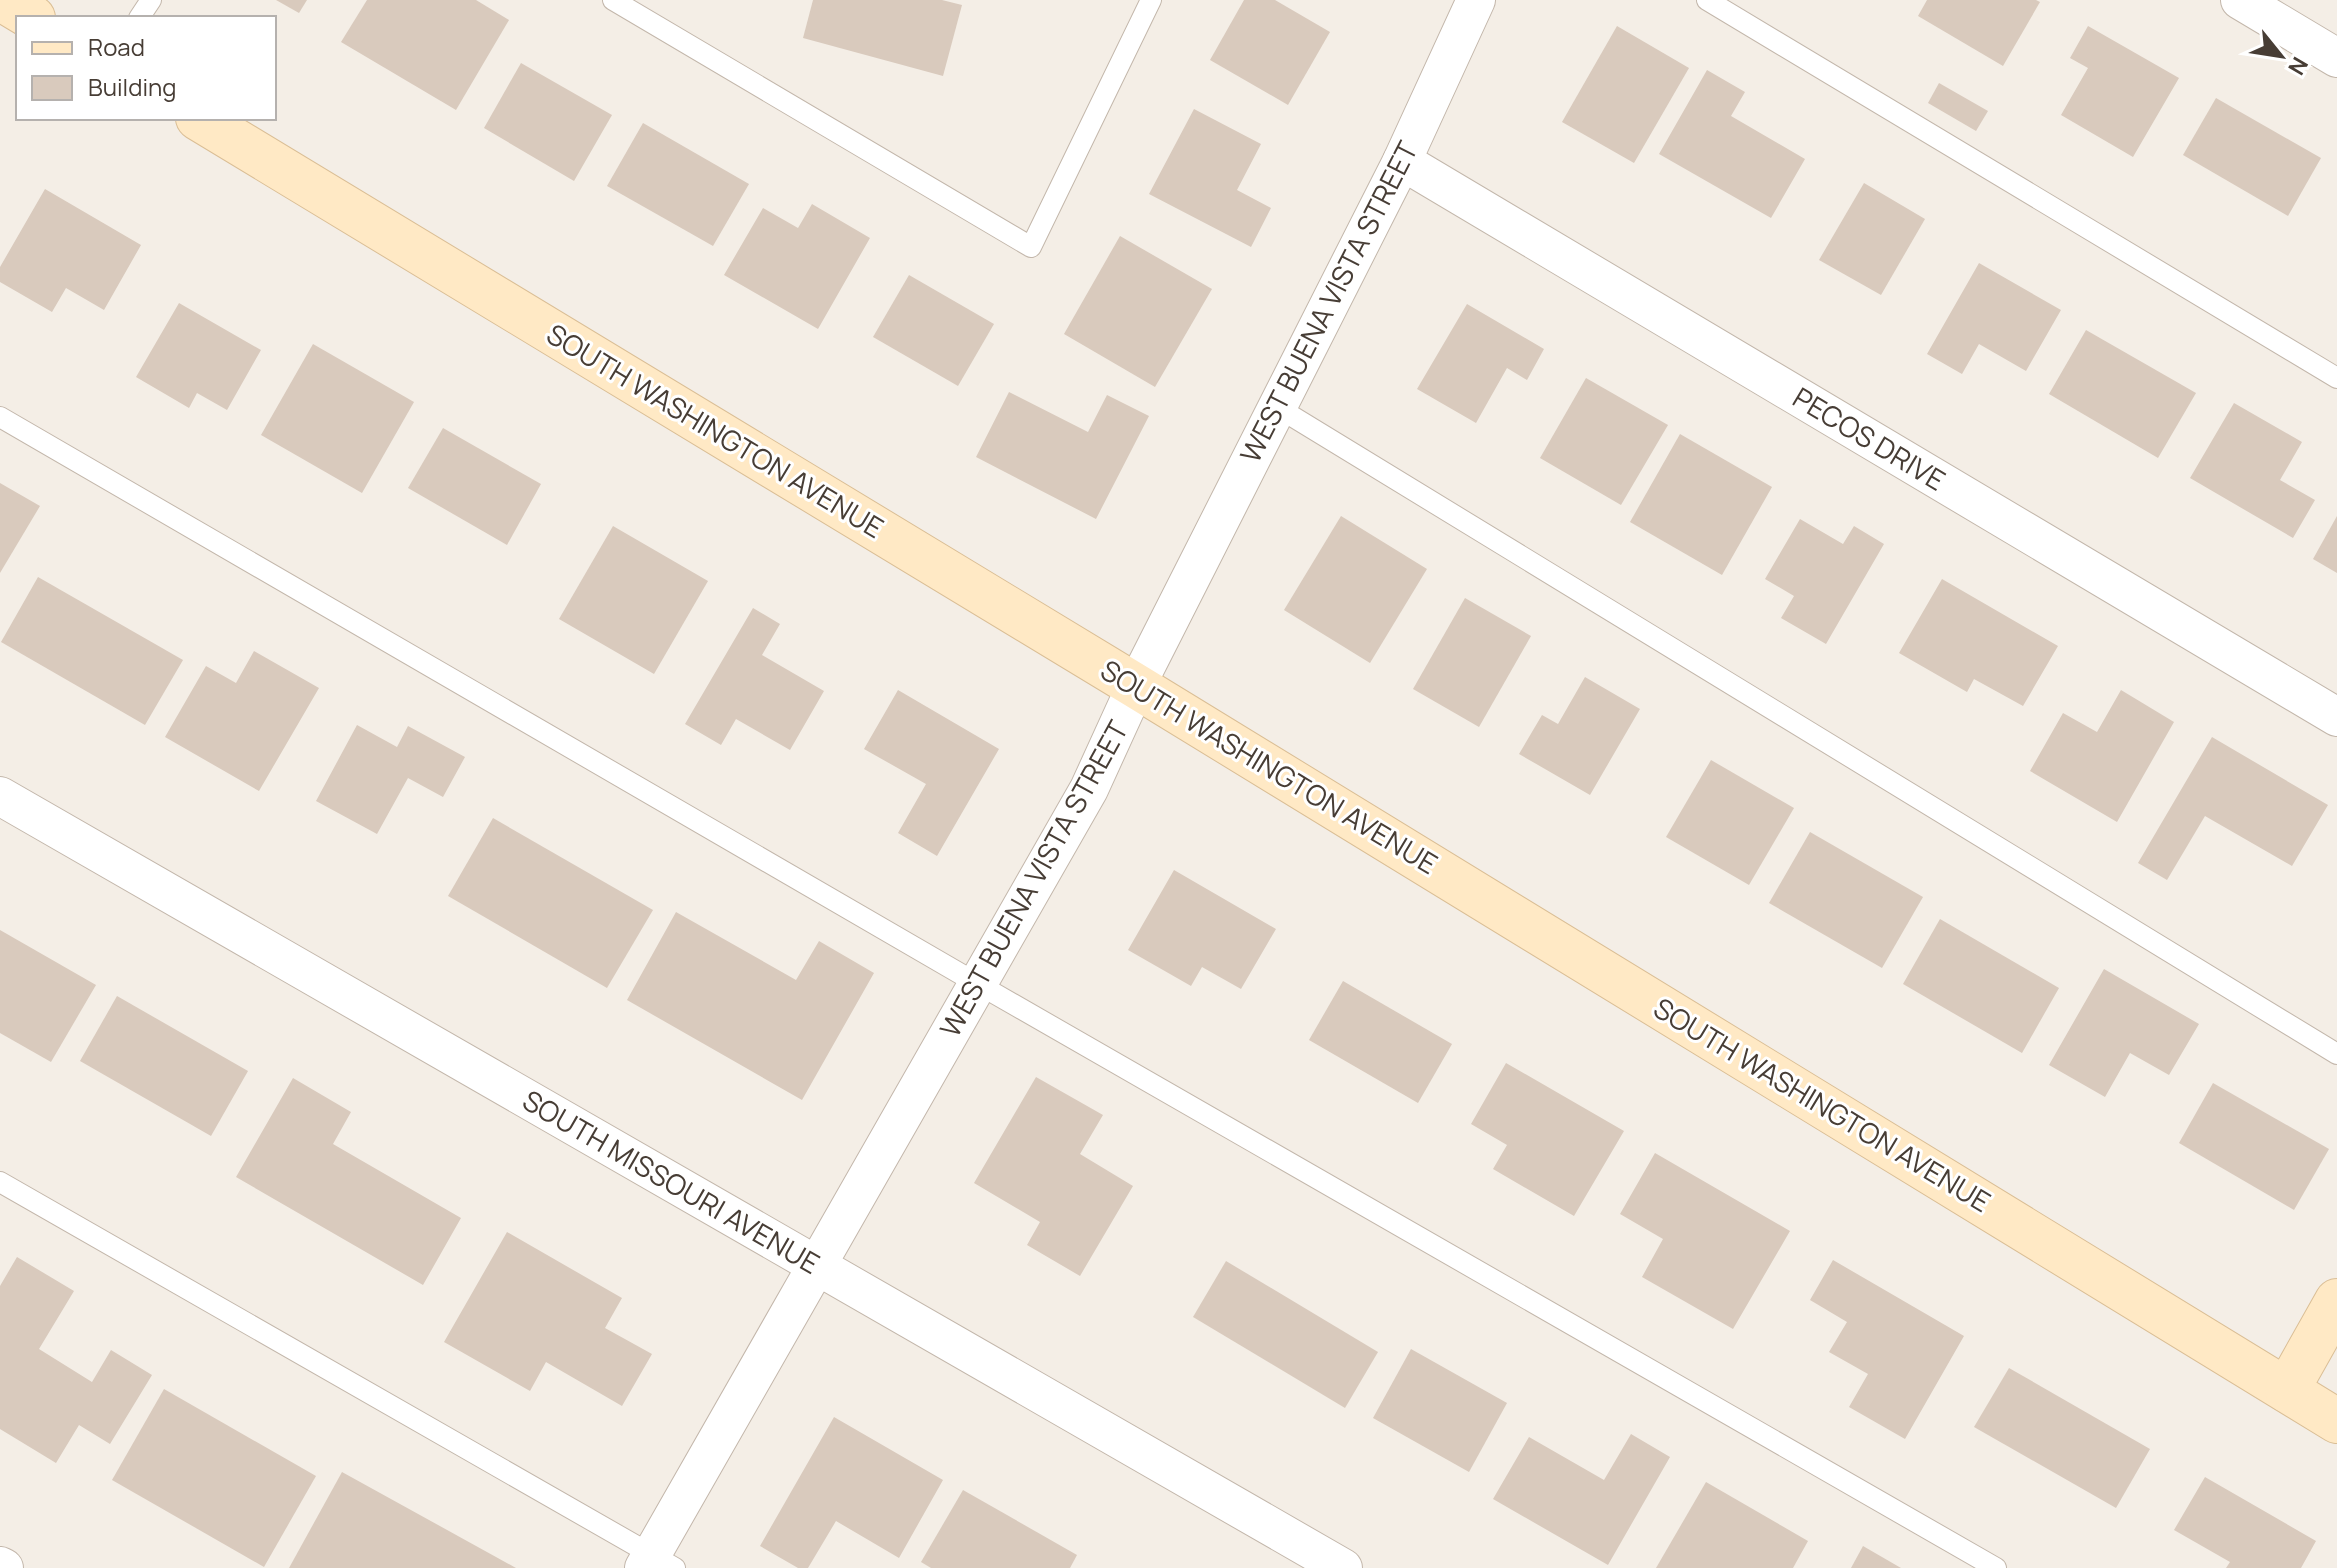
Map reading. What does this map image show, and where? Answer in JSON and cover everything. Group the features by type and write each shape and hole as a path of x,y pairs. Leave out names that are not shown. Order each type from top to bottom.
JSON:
{"street":[{"path":"3,0 30,16"},
{"name":"WEST BUENA VISTA STREET","path":"656,1564 817,1266 1089,789 1136,686 1402,161 1476,0"},
{"path":"2240,0 2337,58"},
{"name":"SOUTH WASHINGTON AVENUE","path":"201,120 1136,686 2337,1421"},
{"name":"PECOS DRIVE","path":"1402,161 2337,717"},
{"name":"SOUTH MISSOURI AVENUE","path":"0,796 1343,1568"},
{"path":"2287,1390 2337,1301"}],"lane":[{"path":"613,0 1031,247 1151,0"},
{"path":"1707,0 2337,378"},
{"path":"1277,407 2337,1054"},
{"path":"0,417 978,984 1996,1568"},
{"path":"0,1182 656,1564"}],"building":[{"path":"276,0 307,0 299,13"},
{"path":"367,0 476,0 509,20 456,110 341,42"},
{"path":"813,0 942,0 962,5 943,76 803,38"},
{"path":"1244,0 1275,0 1330,32 1288,105 1210,60"},
{"path":"1927,0 2040,2 2003,66 1918,16"},
{"path":"1617,26 1689,68 1634,163 1562,122"},
{"path":"2088,26 2179,78 2133,157 2061,115 2088,68 2070,58"},
{"path":"521,63 612,115 574,181 484,128"},
{"path":"1707,70 1745,92 1731,116 1805,159 1771,218 1659,154"},
{"path":"1939,83 1988,111 1976,131 1928,103"},
{"path":"2216,98 2321,158 2288,216 2183,155"},
{"path":"1194,109 1261,144 1237,190 1271,208 1251,247 1149,194"},
{"path":"643,123 749,184 713,246 607,186"},
{"path":"1864,183 1925,219 1881,295 1819,260"},
{"path":"45,189 141,245 104,310 66,288 52,312 0,282 0,267"},
{"path":"812,204 870,238 818,329 724,275 763,208 798,228"},
{"path":"1120,236 1212,289 1155,387 1064,334"},
{"path":"1979,263 2061,310 2026,371 1979,344 1962,374 1927,354"},
{"path":"909,275 994,324 958,386 873,337"},
{"path":"179,303 261,350 227,410 197,393 189,408 136,377"},
{"path":"1467,304 1544,349 1527,380 1507,368 1476,423 1417,389"},
{"path":"2086,330 2196,393 2158,458 2049,394"},
{"path":"313,344 414,402 362,493 261,435"},
{"path":"1586,378 1668,425 1621,505 1540,458"},
{"path":"1009,392 1088,432 1107,395 1149,416 1096,519 976,457"},
{"path":"2234,403 2302,442 2280,480 2315,500 2293,538 2190,478"},
{"path":"443,428 541,484 507,545 408,488"},
{"path":"1680,434 1772,487 1722,575 1630,522"},
{"path":"0,483 40,506 0,573"},
{"path":"1341,516 1427,569 1370,663 1284,610"},
{"path":"2337,516 2337,573 2313,559"},
{"path":"1800,519 1843,544 1854,526 1884,544 1826,644 1781,618 1794,596 1765,579"},
{"path":"613,526 708,581 654,674 559,619"},
{"path":"38,577 183,660 145,725 1,642"},
{"path":"1942,579 2058,646 2023,706 1974,679 1967,692 1899,653"},
{"path":"1465,598 1531,636 1479,727 1413,689"},
{"path":"753,608 780,624 762,655 824,691 790,750 736,719 721,745 685,724"},
{"path":"254,651 319,688 259,791 165,737 206,666 236,683"},
{"path":"1585,677 1640,709 1590,795 1519,754 1542,715 1558,724"},
{"path":"898,690 999,749 937,856 898,833 926,784 864,749"},
{"path":"2121,690 2174,722 2117,822 2030,771 2063,713 2097,732"},
{"path":"357,725 397,747 408,726 465,757 443,797 408,778 377,834 316,801"},
{"path":"2212,737 2328,805 2292,866 2205,816 2167,880 2138,863"},
{"path":"1711,760 1794,808 1749,885 1666,837"},
{"path":"493,818 653,910 607,988 448,896"},
{"path":"1810,832 1923,897 1882,968 1769,903"},
{"path":"1174,870 1276,929 1241,989 1202,967 1191,986 1128,950"},
{"path":"676,912 796,980 819,941 874,973 802,1100 627,1000"},
{"path":"1940,919 2059,988 2022,1053 1903,984"},
{"path":"0,930 96,985 51,1062 0,1033"},
{"path":"2104,969 2199,1024 2169,1075 2130,1053 2105,1097 2049,1065"},
{"path":"1343,981 1452,1044 1418,1103 1309,1040"},
{"path":"117,996 248,1071 211,1136 80,1061"},
{"path":"1506,1063 1624,1131 1574,1216 1493,1169 1507,1145 1471,1124"},
{"path":"1036,1077 1103,1115 1080,1154 1133,1186 1080,1276 1027,1245 1040,1222 974,1183"},
{"path":"293,1078 351,1112 333,1144 461,1218 423,1285 236,1177"},
{"path":"2213,1083 2329,1149 2294,1210 2179,1143"},
{"path":"1655,1153 1790,1231 1733,1329 1642,1277 1663,1239 1620,1214"},
{"path":"507,1232 622,1298 605,1328 652,1354 622,1406 546,1362 530,1391 444,1342"},
{"path":"17,1257 74,1291 39,1349 92,1382 111,1350 152,1375 110,1444 79,1425 56,1463 0,1429 0,1286"},
{"path":"1833,1260 1964,1336 1905,1439 1849,1407 1868,1374 1829,1352 1847,1322 1810,1300"},
{"path":"1226,1261 1378,1352 1345,1408 1193,1317"},
{"path":"1411,1349 1507,1403 1469,1472 1373,1418"},
{"path":"2009,1368 2150,1449 2116,1508 1974,1427"},
{"path":"164,1389 316,1476 264,1567 112,1480"},
{"path":"834,1417 943,1480 899,1558 836,1521 808,1568 798,1568 760,1546"},
{"path":"1631,1434 1670,1457 1608,1565 1493,1499 1529,1437 1604,1480"},
{"path":"342,1472 516,1568 289,1568"},
{"path":"2205,1477 2316,1541 2301,1568 2226,1568 2230,1562 2174,1530"},
{"path":"1706,1482 1808,1541 1793,1568 1656,1568"},
{"path":"963,1490 1077,1555 1070,1568 931,1568 921,1562"},
{"path":"1863,1546 1901,1568 1851,1568"}]}
